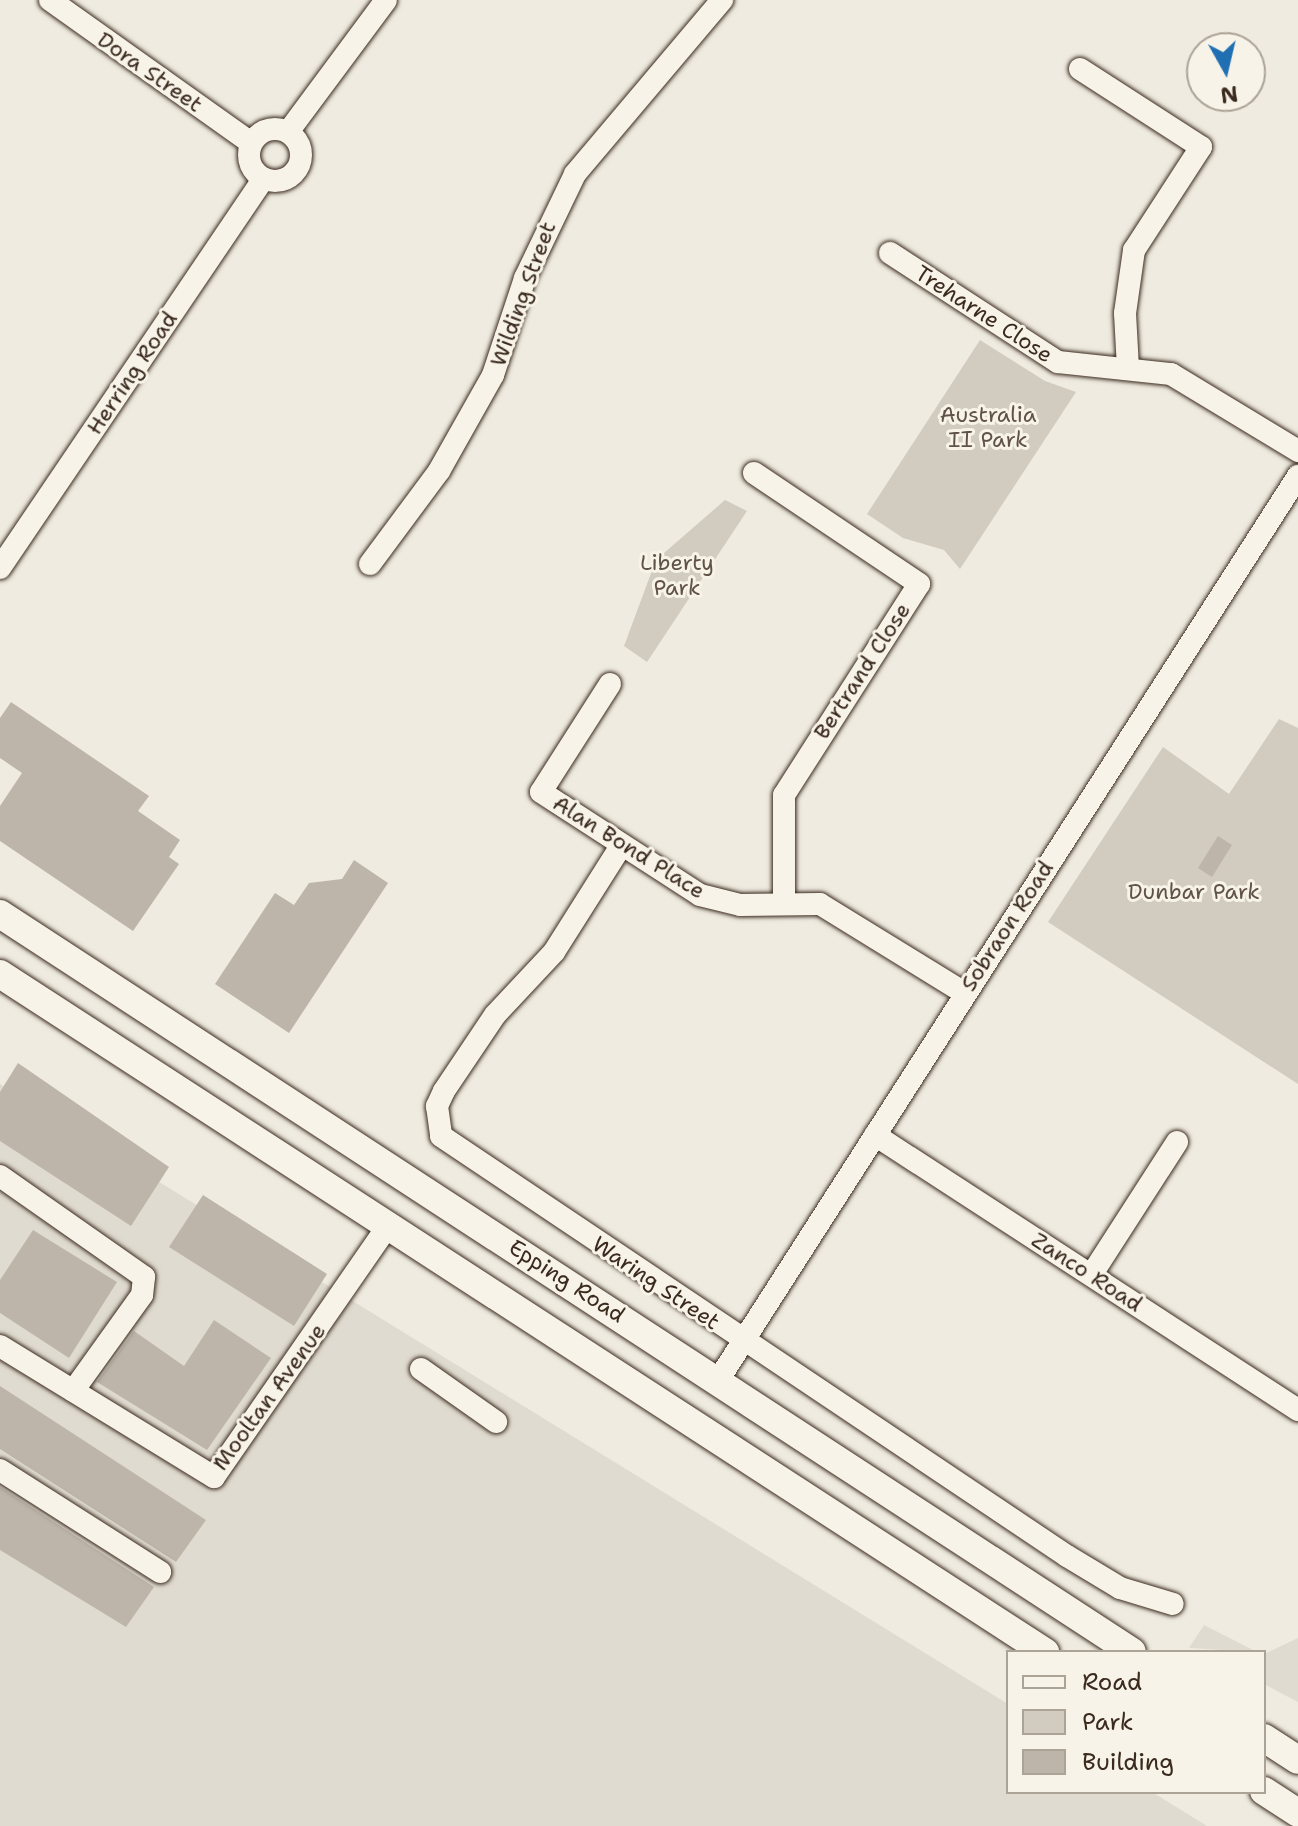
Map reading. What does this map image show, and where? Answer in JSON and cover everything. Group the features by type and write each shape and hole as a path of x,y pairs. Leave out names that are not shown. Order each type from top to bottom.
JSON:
{"main road":[{"name":"Epping Road","path":"0,914 719,1379 1129,1650"},
{"path":"0,974 1042,1650"},
{"path":"1266,1739 1296,1757"},
{"path":"1266,1792 1298,1813"}],"street":[{"name":"Dora Street","path":"50,0 251,143"},
{"path":"288,132 386,0"},
{"name":"Wilding Street","path":"370,564 439,471 493,375 531,263 575,174 722,0"},
{"path":"1080,69 1201,147 1134,250 1125,313 1128,368"},
{"path":"263,131 288,132 300,145 300,163 289,177 263,179 249,159 251,143 263,131"},
{"name":"Herring Road","path":"0,566 263,179"},
{"name":"Treharne Close","path":"890,253 1058,362 1091,370 1128,368 1171,374 1298,451"},
{"name":"Bertrand Close","path":"754,473 919,584 784,795 784,902"},
{"name":"Sobraon Road","path":"719,1379 963,992 1298,476"},
{"name":"Alan Bond Place","path":"610,684 541,792 700,895 740,905 784,902 820,904 848,916 963,992"},
{"name":"Waring Street","path":"621,846 554,952 495,1015 444,1091 437,1106 441,1136 1067,1556 1120,1588 1173,1604"},
{"name":"Zanco Road","path":"875,1135 1298,1410"},
{"path":"1092,1274 1177,1142"},
{"path":"0,1176 144,1277 142,1295 73,1391"},
{"name":"Mooltan Avenue","path":"0,1346 214,1477 389,1224"},
{"path":"421,1369 496,1422"},
{"path":"0,1470 160,1572"}],"shaded area":[{"path":"0,1084 1006,1703 1006,1794 1155,1794 1207,1826 0,1826"},
{"path":"1204,1625 1253,1650 1223,1650 1189,1648"},
{"path":"1298,1638 1298,1702 1266,1685 1266,1653"}],"green space":[{"name":"Australia II Park","path":"980,340 1045,381 1076,392 960,569 944,550 903,538 867,514"},
{"name":"Liberty Park","path":"725,500 747,511 647,662 624,646 656,560"},
{"name":"Dunbar Park","path":"1279,719 1298,728 1298,1084 1048,922 1163,747 1229,794"}],"building":[{"path":"11,702 149,796 138,811 180,840 169,857 179,864 133,931 0,841 0,806 22,773 0,758 0,718"},
{"path":"1218,836 1232,845 1212,877 1198,868"},
{"path":"354,860 388,883 289,1033 215,984 275,893 294,905 309,883 342,879"},
{"path":"18,1063 169,1167 131,1226 0,1141 0,1092"},
{"path":"203,1195 327,1274 294,1326 169,1247"},
{"path":"33,1230 117,1282 69,1358 0,1313 0,1280"},
{"path":"214,1320 271,1358 207,1450 97,1382 134,1331 184,1366"},
{"path":"0,1386 206,1520 176,1562 0,1449"},
{"path":"0,1487 154,1587 126,1627 0,1550"}]}
